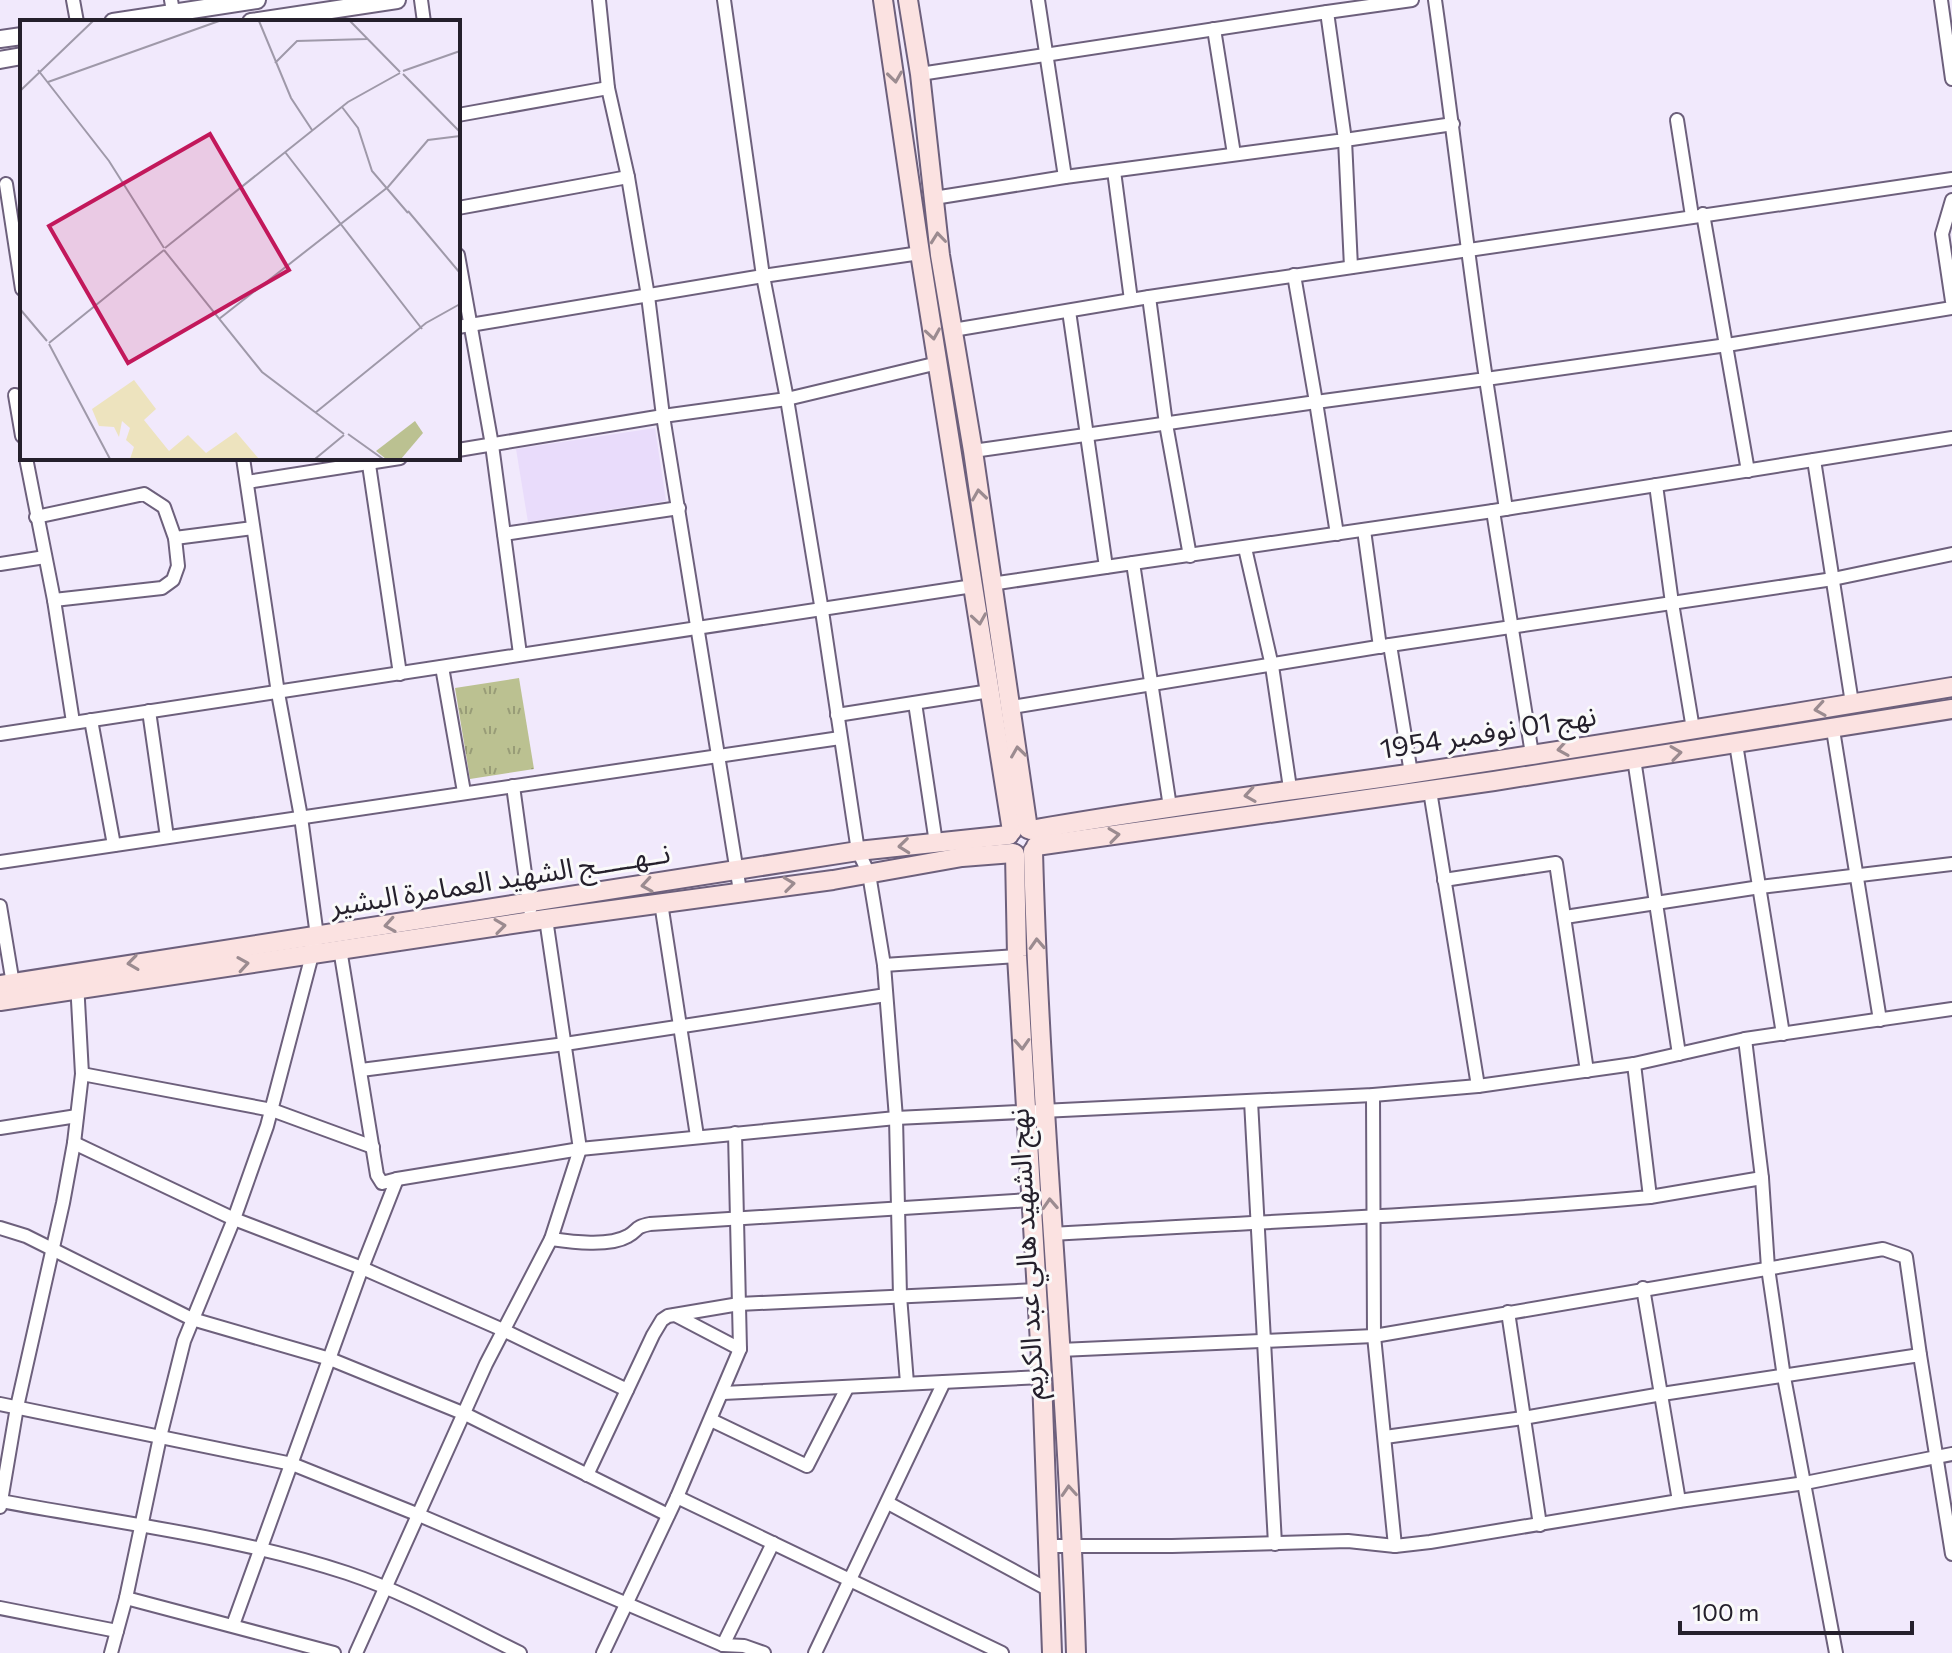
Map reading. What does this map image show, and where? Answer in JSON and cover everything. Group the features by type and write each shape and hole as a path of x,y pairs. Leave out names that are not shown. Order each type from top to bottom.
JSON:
{"main road":[{"path":"883,0 920,253 957,472 1012,707 1022,841 1017,956 1042,1377 1052,1653"},
{"path":"908,0 920,74 940,255 973,451 990,691 1022,841"},
{"name":"نهج 01 نوفمبر 1954","path":"1022,841 1170,807 1411,773 1952,687"},
{"name":"نهج 01 نوفمبر 1954","path":"1022,841 1430,791 1952,709"},
{"path":"1367,779 1372,798"},
{"path":"536,915 661,903 869,874 962,857 1022,841"},
{"name":"نــهـــــج الشهيد العمامرة البشير","path":"315,945 340,949 536,915 737,871 858,851 936,843 1022,841"},
{"name":"نهج الشهيد هالي عبد الكريم","path":"1022,841 1046,1113 1073,1547 1076,1653"},
{"name":"نــهـــــج الشهيد العمامرة البشير","path":"7,992 536,915"}],"street":[{"path":"73,0 77,20"},
{"path":"125,20 257,0"},
{"path":"274,20 397,0"},
{"path":"421,0 424,20"},
{"path":"599,0 608,88 628,177 648,296 663,416 740,891"},
{"path":"724,0 763,276 787,399 858,851 869,874 884,965 896,1118 900,1296 907,1383"},
{"path":"1038,0 1065,177"},
{"path":"920,74 1412,0"},
{"path":"1435,0 1453,124 1466,249 1506,509"},
{"path":"1941,0 1952,79"},
{"path":"1327,12 1345,140 1351,267"},
{"path":"1214,29 1234,154"},
{"path":"0,39 20,36"},
{"path":"0,60 20,56"},
{"path":"460,115 608,88"},
{"path":"1677,120 1727,345 1748,471"},
{"path":"934,198 1453,124"},
{"path":"1114,171 1131,300"},
{"path":"460,208 628,177"},
{"path":"953,330 1466,249 1952,179"},
{"path":"3,185 20,278"},
{"path":"1952,200 1942,234 1952,301"},
{"path":"460,327 920,253"},
{"path":"460,265 492,445 520,654"},
{"path":"1294,275 1337,534"},
{"path":"1149,297 1166,424 1190,556"},
{"path":"973,451 1727,345 1952,308"},
{"path":"1069,311 1106,567"},
{"path":"460,450 787,399 938,363"},
{"path":"0,397 18,394 20,415"},
{"path":"0,734 1493,511 1952,438"},
{"path":"26,460 54,600 73,722"},
{"path":"111,1653 126,1598 160,1437 192,1319 234,1219 272,1110 315,945 301,817 278,693 243,460"},
{"path":"247,482 368,460 400,674"},
{"path":"1814,460 1852,703"},
{"path":"1656,485 1693,729"},
{"path":"36,517 144,494 164,507 175,538 178,566 173,580 162,588 54,600"},
{"path":"504,534 679,508"},
{"path":"1493,511 1532,754"},
{"path":"175,538 253,528"},
{"path":"1364,530 1411,773"},
{"path":"1245,548 1272,666 1290,788"},
{"path":"1012,707 1385,646 1833,579 1952,554"},
{"path":"0,564 45,557"},
{"path":"1133,563 1170,807"},
{"path":"442,667 464,792"},
{"path":"837,715 990,691"},
{"path":"915,703 936,843"},
{"path":"149,711 167,837"},
{"path":"91,720 114,845"},
{"path":"1833,730 1880,1020"},
{"path":"0,862 840,738"},
{"path":"1736,744 1783,1034"},
{"path":"1634,759 1679,1054"},
{"path":"356,1653 503,1330 551,1239 580,1149 565,1044 536,915 513,786"},
{"path":"1430,791 1478,1086"},
{"path":"1444,880 1556,863 1587,1071"},
{"path":"1565,917 1657,901 1952,864"},
{"path":"661,903 697,1136"},
{"path":"0,906 7,992"},
{"path":"340,949 379,1180 386,1183 580,1149 896,1118 1046,1113 1373,1095 1478,1086 1634,1064 1745,1039 1952,1009"},
{"path":"884,965 1017,956"},
{"path":"77,980 82,1074 74,1143 17,1407 0,1503 261,1550 346,1573 387,1588 520,1653"},
{"path":"361,1070 565,1044 886,995"},
{"path":"1745,1039 1762,1178 1768,1268 1784,1377 1836,1653"},
{"path":"1634,1064 1650,1197"},
{"path":"82,1074 272,1110 373,1147"},
{"path":"1373,1095 1374,1336 1395,1546"},
{"path":"1251,1101 1275,1544"},
{"path":"0,1128 77,1116"},
{"path":"603,1653 677,1497 740,1349 735,1133"},
{"path":"74,1143 234,1219 362,1268 503,1330 627,1390"},
{"path":"1052,1234 1495,1211 1650,1197 1762,1178"},
{"path":"233,1625 397,1179"},
{"path":"551,1239 584,1243 603,1241 628,1236 636,1227 650,1224 1030,1200"},
{"path":"0,1228 26,1236 192,1319 330,1359 465,1414 668,1515"},
{"path":"1060,1350 1374,1336 1883,1249 1906,1257 1952,1554"},
{"path":"1643,1288 1679,1501"},
{"path":"587,1475 659,1324 668,1316 739,1304 1037,1290"},
{"path":"1508,1312 1540,1525"},
{"path":"675,1315 740,1349"},
{"path":"1385,1437 1920,1355"},
{"path":"723,1393 1042,1377"},
{"path":"815,1653 944,1382"},
{"path":"711,1420 807,1466 847,1388"},
{"path":"0,1404 292,1464 628,1602 723,1645 744,1646 764,1653"},
{"path":"1049,1546 1348,1541 1395,1546 1805,1483 1952,1454"},
{"path":"677,1497 850,1580 987,1651 1002,1653"},
{"path":"888,1503 1051,1591"},
{"path":"723,1645 773,1543"},
{"path":"126,1598 334,1653"},
{"path":"0,1608 117,1631"}],"shaded area":[{"path":"655,428 666,501 528,522 516,449"}],"green space":[{"path":"519,678 534,769 470,779 455,688"}]}
